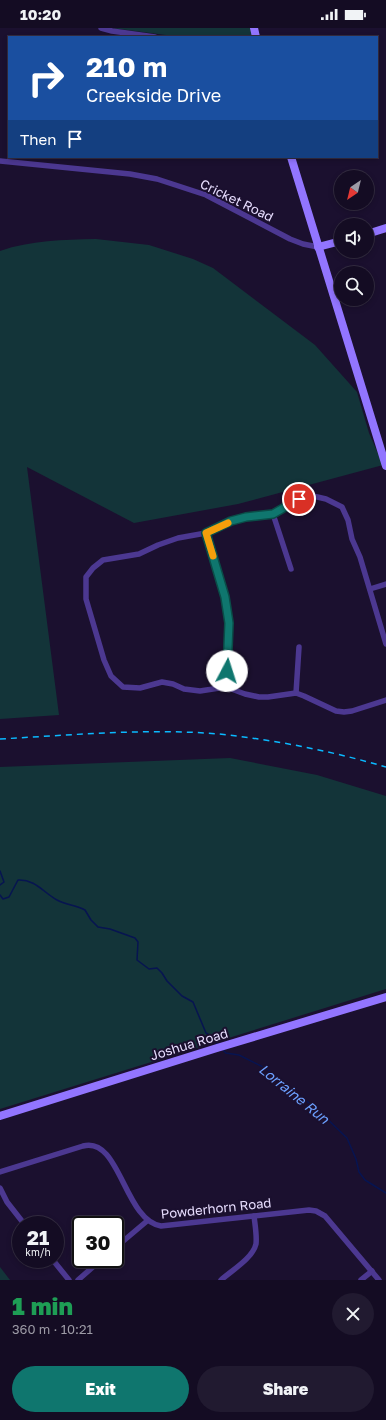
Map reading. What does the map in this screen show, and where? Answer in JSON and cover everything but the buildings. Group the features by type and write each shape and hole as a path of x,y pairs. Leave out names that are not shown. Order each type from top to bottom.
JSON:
{"main road":[{"path":"291,158 386,466"},
{"path":"374,232 386,228"},
{"path":"318,247 334,243"},
{"name":"Joshua Road","path":"0,1116 386,997"}],"street":[{"path":"101,28 149,36"},
{"name":"Cricket Road","path":"0,161 130,174 157,179 206,195 290,239 303,244 318,247"},
{"path":"386,644 360,557 352,539 348,520 342,507 326,499 314,496 299,499 273,514 246,517 231,521 206,533 178,538 139,554 103,560 93,568 86,577 86,599 104,660 111,676 123,687 140,688 162,682 200,692 226,687 259,697 296,693 336,711 344,712 366,707 386,700"},
{"path":"273,514 291,570"},
{"path":"206,533 225,597 229,623 229,656 226,687"},
{"path":"370,589 386,584"},
{"path":"296,693 299,647"},
{"name":"Powderhorn Road","path":"0,1172 88,1144 97,1146 107,1154 139,1210 147,1221 161,1226 309,1210 320,1213 324,1216 372,1271 378,1280"},
{"path":"0,1188 7,1202 18,1216"},
{"path":"221,1280 248,1257 254,1249 256,1236 254,1216"},
{"path":"124,1240 147,1221"},
{"path":"59,1268 69,1280"},
{"path":"78,1280 92,1268"},
{"path":"361,1280 372,1271"}],"green space":[{"path":"112,28 251,28 254,36 173,36"},
{"path":"96,239 149,245 193,259 213,268 315,345 357,392 369,433 383,465 238,504 134,523 27,467 59,715 0,719 0,251 12,247 59,240"},
{"path":"230,758 317,775 386,796 386,989 0,1109 0,767"},
{"path":"0,1267 10,1280 0,1280"}],"waterway":[{"name":"Lorraine Run","path":"0,871 4,882 0,885"},
{"name":"Lorraine Run","path":"0,895 3,899 9,897 18,880 24,880 39,887 57,900 85,910 91,920 98,927 110,929 135,938 138,942 137,960 149,969 157,968 182,996 193,1002 206,1033 214,1038 217,1044"},
{"name":"Lorraine Run","path":"223,1050 226,1053 239,1055 267,1069 319,1111 347,1138 356,1159 359,1172 365,1180 386,1193"}],"railway":[{"path":"0,739 82,734 192,732 261,739 345,756 386,767"}],"slow traffic":[{"path":"213,556 206,533 228,523"}],"route":[{"path":"227,671 229,656 229,623 225,597 206,533 231,521 246,517 273,514 299,499"}]}
